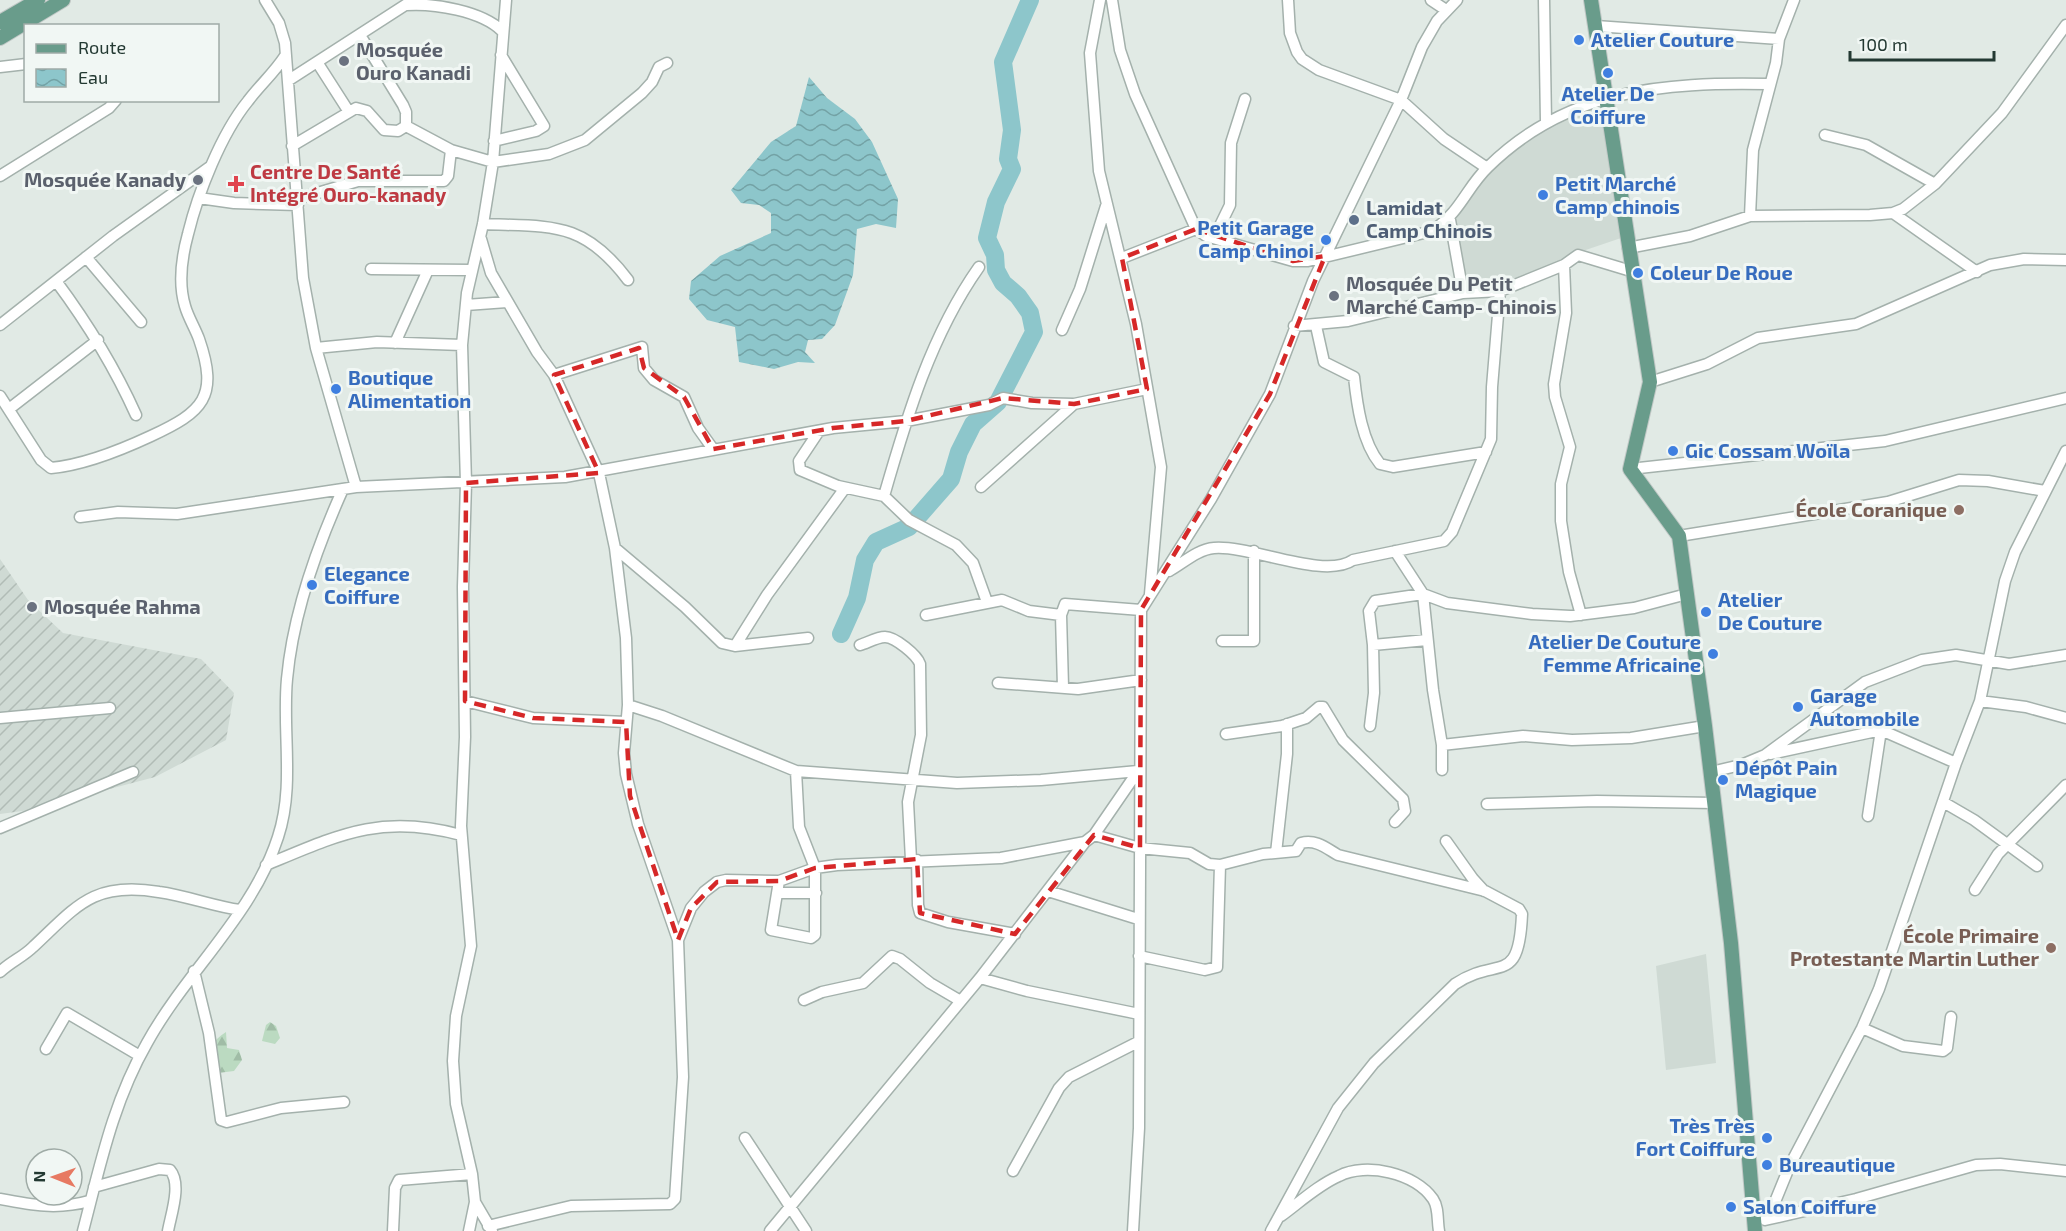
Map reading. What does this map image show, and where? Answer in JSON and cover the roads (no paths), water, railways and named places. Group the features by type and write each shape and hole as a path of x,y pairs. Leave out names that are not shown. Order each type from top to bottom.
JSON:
{"main road":[{"path":"0,22 38,0"},
{"path":"0,38 63,0"},
{"path":"1591,0 1631,271 1650,382 1630,469 1679,536 1706,726 1731,943 1759,1224"}],"street":[{"path":"265,0 283,33 289,80 303,278 316,348 356,488"},
{"path":"469,1231 475,1202 472,1174 453,1084 453,1035 471,946 461,835 465,701 463,587 466,483 462,345 471,270 483,224 493,162 506,0"},
{"path":"1100,0 1090,42 1099,171 1122,258 1143,359 1161,467 1150,594"},
{"path":"1112,0 1119,43 1128,72 1157,147 1196,229 1214,238 1293,261 1308,261 1420,236 1450,220 1487,168 1546,122 1606,97 1649,89 1768,84"},
{"path":"1288,0 1290,33 1302,59 1319,70 1401,100 1444,139 1487,168"},
{"path":"1431,0 1446,10"},
{"path":"1133,1231 1139,1128 1138,771 1141,610 1217,489 1270,394 1294,326 1325,256 1401,100 1422,47 1446,10 1457,0"},
{"path":"1544,0 1546,122"},
{"path":"1750,216 1750,161 1768,84 1776,63 1779,39 1794,0"},
{"path":"289,80 410,3 438,5 483,19 502,31"},
{"path":"1628,248 1690,236 1750,216 1893,213 1912,204 1935,184 2002,113 2066,25"},
{"path":"1596,26 1779,39"},
{"path":"360,35 403,105 406,112 406,126"},
{"path":"494,141 536,131 544,126 501,55"},
{"path":"0,396 41,460 51,468 144,440 184,420 196,410 204,399 209,375 199,339 185,308 182,279 188,234 212,165 248,101 271,77 285,56"},
{"path":"317,62 349,112"},
{"path":"406,126 451,150 493,162 549,154 585,140 642,93 652,82 659,67 668,63"},
{"path":"0,67 24,64"},
{"path":"1214,238 1230,205 1231,143 1245,99"},
{"path":"0,176 109,108 114,102"},
{"path":"292,146 349,112 361,108 384,130 398,131 406,126"},
{"path":"1825,135 1866,145 1935,184"},
{"path":"199,198 234,204 297,202 353,182 444,181 448,176 451,150"},
{"path":"0,325 86,257 212,165"},
{"path":"1062,330 1080,289 1107,205"},
{"path":"1893,213 1977,272"},
{"path":"1450,220 1463,293"},
{"path":"483,224 565,229 587,238 628,280"},
{"path":"1122,258 1196,229"},
{"path":"475,1202 490,1228 571,1206 670,1204 675,1199 682,1077 678,940 630,796 625,763 628,705 626,638 615,548 599,473 554,375 507,302 485,260 480,236"},
{"path":"1294,326 1316,326 1463,293 1500,291 1564,265 1578,255 1631,271"},
{"path":"86,257 141,322"},
{"path":"1650,382 1707,364 1758,338 1842,328 1856,324 2007,261 2066,260"},
{"path":"1564,265 1566,313 1554,384 1555,397 1570,447 1561,484 1562,521 1569,572 1581,615"},
{"path":"884,496 906,421 948,316 980,267"},
{"path":"371,269 471,270"},
{"path":"395,343 428,270"},
{"path":"56,281 98,340 123,384 136,415"},
{"path":"1165,574 1205,550 1221,548 1340,567 1353,560 1444,541 1448,537 1486,452 1493,426 1492,387 1500,291"},
{"path":"466,305 507,302"},
{"path":"1316,326 1324,363 1354,377 1356,397 1368,439 1380,464 1393,467 1486,452"},
{"path":"9,409 98,340"},
{"path":"316,348 377,342 462,345"},
{"path":"554,375 642,347 644,368 654,380 684,397 698,428 713,449"},
{"path":"80,517 118,512 177,514 343,489 599,473 713,449 819,431 906,421 989,405 1003,398 1032,403 1074,404 1147,389"},
{"path":"1630,469 1916,436 2017,408 2066,398"},
{"path":"981,487 1074,404"},
{"path":"819,431 801,457 798,466 805,472 845,488 884,496 909,520 962,550 974,563 987,602"},
{"path":"1759,1224 1862,1029 1894,948 1956,763 1980,701 2005,581 2015,552 2044,490 2066,451"},
{"path":"1679,536 1888,502 1959,480 1988,481 2044,490"},
{"path":"735,646 773,586 845,488"},
{"path":"74,1231 85,1226 89,1201 113,1119 140,1056 194,971 240,910 266,865 278,836 286,788 287,678 295,630 306,583 343,489"},
{"path":"615,548 685,607 722,643 735,646 808,638"},
{"path":"1395,551 1423,594 1442,745 1442,770"},
{"path":"1222,641 1254,641 1254,552"},
{"path":"1370,726 1374,702 1374,645 1370,605 1375,601 1423,594 1447,603 1522,613 1581,615 1634,608 1687,594"},
{"path":"926,615 1002,600 1029,611 1062,615"},
{"path":"1063,687 1062,615 1065,604 1070,602 1141,610"},
{"path":"860,645 885,637 914,656 920,664 921,724 908,802 920,913 1015,934"},
{"path":"1374,645 1427,640"},
{"path":"1765,755 1876,677 1922,660 1945,656 1968,656 1990,661 2023,663 2066,655"},
{"path":"998,682 1078,690 1141,680"},
{"path":"465,701 533,718 626,722"},
{"path":"1980,701 2026,707 2066,718"},
{"path":"628,705 662,716 796,771 911,780 993,783 1138,771"},
{"path":"1226,734 1287,724 1323,707 1343,740 1403,799 1405,811 1402,818 1395,822"},
{"path":"0,718 110,708"},
{"path":"1276,852 1287,754 1287,724"},
{"path":"1442,745 1523,736 1572,740 1631,738 1706,726"},
{"path":"1711,772 1741,765 1765,755 1881,730 1956,763"},
{"path":"1868,816 1881,730"},
{"path":"780,880 771,930 811,938 815,935 815,868 799,827 796,771"},
{"path":"770,1231 881,1100 959,1000 980,978 1085,842 1094,835 1138,771"},
{"path":"0,828 133,772"},
{"path":"1975,890 1998,854 2066,785"},
{"path":"1487,804 1597,801 1714,803"},
{"path":"1943,802 1974,819 2037,866"},
{"path":"266,865 331,838 366,828 426,827 461,835"},
{"path":"1094,835 1140,848 1190,853 1203,863 1220,865 1276,852 1296,851 1301,843 1312,842 1323,845 1338,855 1485,891 1519,909 1522,914 1516,955 1508,966 1465,977 1455,984 1374,1063 1332,1118 1271,1231"},
{"path":"1446,841 1473,879 1485,891"},
{"path":"678,940 691,908 704,892 717,882 780,880 815,868 914,860 1001,858 1085,842"},
{"path":"1139,956 1205,970 1217,967 1220,865"},
{"path":"0,972 32,948 76,905 102,893 119,890 148,890 240,910"},
{"path":"1048,891 1138,919"},
{"path":"777,893 816,893"},
{"path":"804,1000 822,992 863,983 892,956 900,959 930,983 959,1000"},
{"path":"194,971 209,1033 221,1120 227,1122 281,1108 344,1102"},
{"path":"980,978 1027,991 1138,1014"},
{"path":"46,1049 67,1013 140,1056"},
{"path":"1862,1029 1903,1046 1943,1051 1947,1048 1951,1017"},
{"path":"1013,1171 1047,1108 1069,1077 1138,1042"},
{"path":"745,1138 806,1231"},
{"path":"1759,1224 1976,1165 2000,1164 2066,1171"},
{"path":"94,1187 159,1169 170,1170 175,1176 175,1185 168,1231"},
{"path":"1276,1220 1337,1176 1367,1169 1408,1179 1422,1188 1436,1206 1439,1231"},
{"path":"393,1231 395,1188 399,1180 472,1174"},
{"path":"0,1199 48,1207 71,1206 89,1201"}],"water":[{"path":"809,77 827,98 855,119 872,142 898,199 896,228 876,224 857,229 853,275 835,325 822,339 808,340 805,352 815,363 798,362 774,369 739,362 735,327 707,320 689,299 691,281 720,256 771,233 771,213 759,205 741,203 731,190 771,142 796,126"}],"waterway":[{"path":"841,634 857,598 865,560 876,542 909,527 951,479 959,452 973,424 998,402 1034,332 1030,313 1018,296 1003,283 996,270 995,255 987,238 996,202 1012,169 1008,159 1012,130 1003,62 1030,0"}],"place":[{"name":"Atelier Couture","path":"1579,40"},
{"name":"Mosquée Ouro Kanadi","path":"344,61"},
{"name":"Atelier De Coiffure","path":"1608,73"},
{"name":"Mosquée Kanady","path":"198,180"},
{"name":"Centre De Santé Intégré Ouro-kanady","path":"236,184"},
{"name":"Petit Marché Camp chinois","path":"1543,195"},
{"name":"Lamidat Camp Chinois","path":"1354,220"},
{"name":"Petit Garage Camp Chinoi","path":"1326,240"},
{"name":"Coleur De Roue","path":"1638,273"},
{"name":"Mosquée Du Petit Marché Camp- Chinois","path":"1334,296"},
{"name":"Boutique Alimentation","path":"336,389"},
{"name":"Gic Cossam Woïla","path":"1673,451"},
{"name":"École Coranique","path":"1959,510"},
{"name":"Elegance Coiffure","path":"312,585"},
{"name":"Mosquée Rahma","path":"32,607"},
{"name":"Atelier De Couture","path":"1706,612"},
{"name":"Atelier De Couture Femme Africaine","path":"1713,654"},
{"name":"Garage Automobile","path":"1798,707"},
{"name":"Dépôt Pain Magique","path":"1723,780"},
{"name":"École Primaire Protestante Martin Luther","path":"2051,948"},
{"name":"Très Très Fort Coiffure","path":"1767,1138"},
{"name":"Bureautique","path":"1767,1165"},
{"name":"Salon Coiffure","path":"1731,1207"}]}
